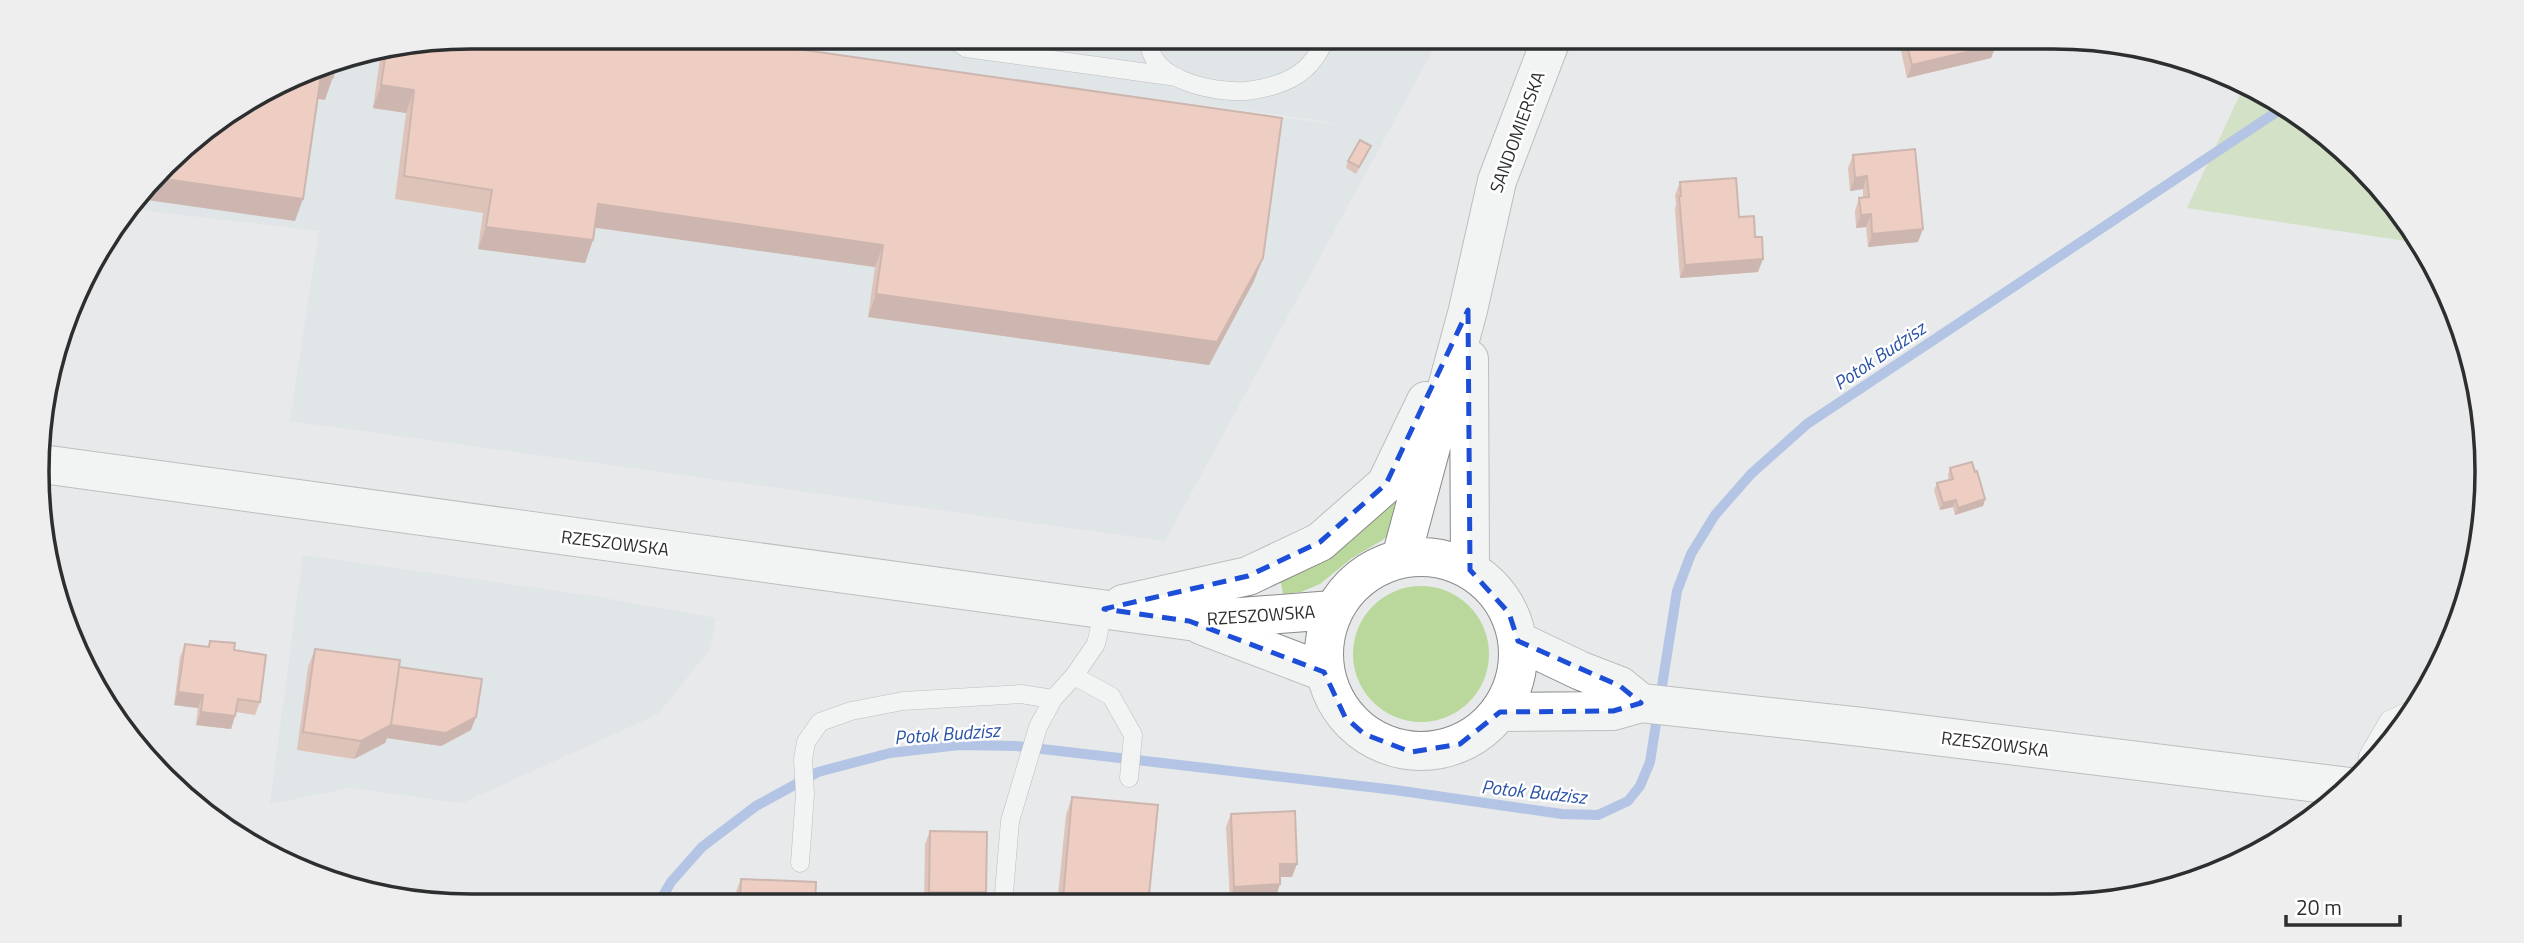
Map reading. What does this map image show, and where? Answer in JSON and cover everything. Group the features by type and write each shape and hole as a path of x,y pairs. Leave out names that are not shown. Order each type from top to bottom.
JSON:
{"street":[{"name":"SANDOMIERSKA","path":"1468,310 1496,181 1547,49"},
{"path":"1401,558 1468,310"},
{"path":"1468,310 1471,570"},
{"path":"1104,609 1248,576 1320,542 1387,484 1468,310"},
{"name":"RZESZOWSKA","path":"49,465 1189,621 1333,610"},
{"path":"1425,557 1449,561 1471,570 1493,589 1504,605 1518,641 1518,666 1512,691 1500,712 1482,731 1460,744 1436,751 1410,752 1386,746 1364,734 1345,718 1331,696 1324,672 1323,640 1333,610 1350,586 1374,568 1401,558 1425,557"},
{"name":"RZESZOWSKA","path":"1189,621 1324,672"},
{"name":"RZESZOWSKA","path":"1518,641 1620,686 1641,703"},
{"name":"RZESZOWSKA","path":"1500,712 1613,711 1641,703 2335,785"}],"lane":[{"path":"973,49 1177,77 1192,83 1244,91 1272,85 1297,75 1310,64 1321,49"},
{"path":"1148,49 1155,61 1177,77"},
{"path":"1004,894 1010,821 1038,727 1053,699 1074,676 1096,645 1104,609"},
{"path":"1074,676 1111,696 1133,735 1129,778"},
{"path":"800,863 805,794 803,760 806,742 820,722 851,711 916,700 1021,694 1053,699"},
{"path":"2375,745 2389,720 2397,716"}],"highlighted area":[{"path":"1468,310 1470,570 1509,613 1518,641 1620,686 1641,703 1613,711 1500,712 1460,744 1411,752 1364,734 1345,717 1324,672 1189,621 1104,609 1248,576 1320,542 1386,484"}],"shaded area":[{"path":"472,49 1433,49 1165,541 290,421 319,231 140,210 193,154 214,136 260,106 336,71 416,53","holes":["990,76 1310,119 1353,127 990,77"]},
{"path":"303,555 592,596 716,618 710,649 658,714 462,803 350,788 270,804"}],"green space":[{"path":"2240,94 2287,120 2331,154 2370,193 2407,241 2187,208"},
{"path":"1385,500 1404,503 1388,536 1352,558 1320,584 1301,592 1283,594 1280,579"},
{"path":"1421,586 1447,591 1469,606 1484,628 1489,654 1484,680 1469,702 1447,717 1421,722 1395,717 1373,702 1358,680 1353,654 1358,628 1373,606 1395,591"}],"building":[{"path":"797,49 1282,118 1263,258 1217,342 876,294 883,245 598,204 593,240 486,227 492,190 404,176 414,90 381,85 385,58 444,50"},
{"path":"1908,49 1979,49 1912,65"},
{"path":"321,77 303,199 167,179 214,136 237,120"},
{"path":"1360,140 1371,146 1359,167 1348,161"},
{"path":"1915,149 1923,229 1872,234 1871,214 1861,215 1859,198 1869,197 1867,176 1855,178 1853,155"},
{"path":"1736,178 1739,217 1754,216 1755,237 1762,237 1763,259 1685,265 1680,182"},
{"path":"1972,462 1985,499 1958,508 1956,500 1943,503 1937,483 1953,479 1950,468"},
{"path":"210,641 235,643 234,650 266,655 260,702 238,699 235,716 201,712 203,695 178,692 185,644 209,647"},
{"path":"315,649 400,660 391,725 361,741 303,732"},
{"path":"399,667 482,679 476,717 446,733 391,725"},
{"path":"1072,797 1158,805 1149,894 1063,894"},
{"path":"1295,811 1297,864 1280,864 1280,884 1234,887 1231,814"},
{"path":"930,831 987,832 986,892 929,892"},
{"path":"741,879 816,882 815,894 740,894"}],"waterway":[{"name":"Potok Budzisz","path":"664,894 671,882 702,847 756,806 818,772 890,753 959,745 1016,746 1395,790 1562,814 1598,815 1628,801 1640,786 1650,762 1677,591 1691,554 1715,515 1751,474 1807,424 2275,113"}]}
